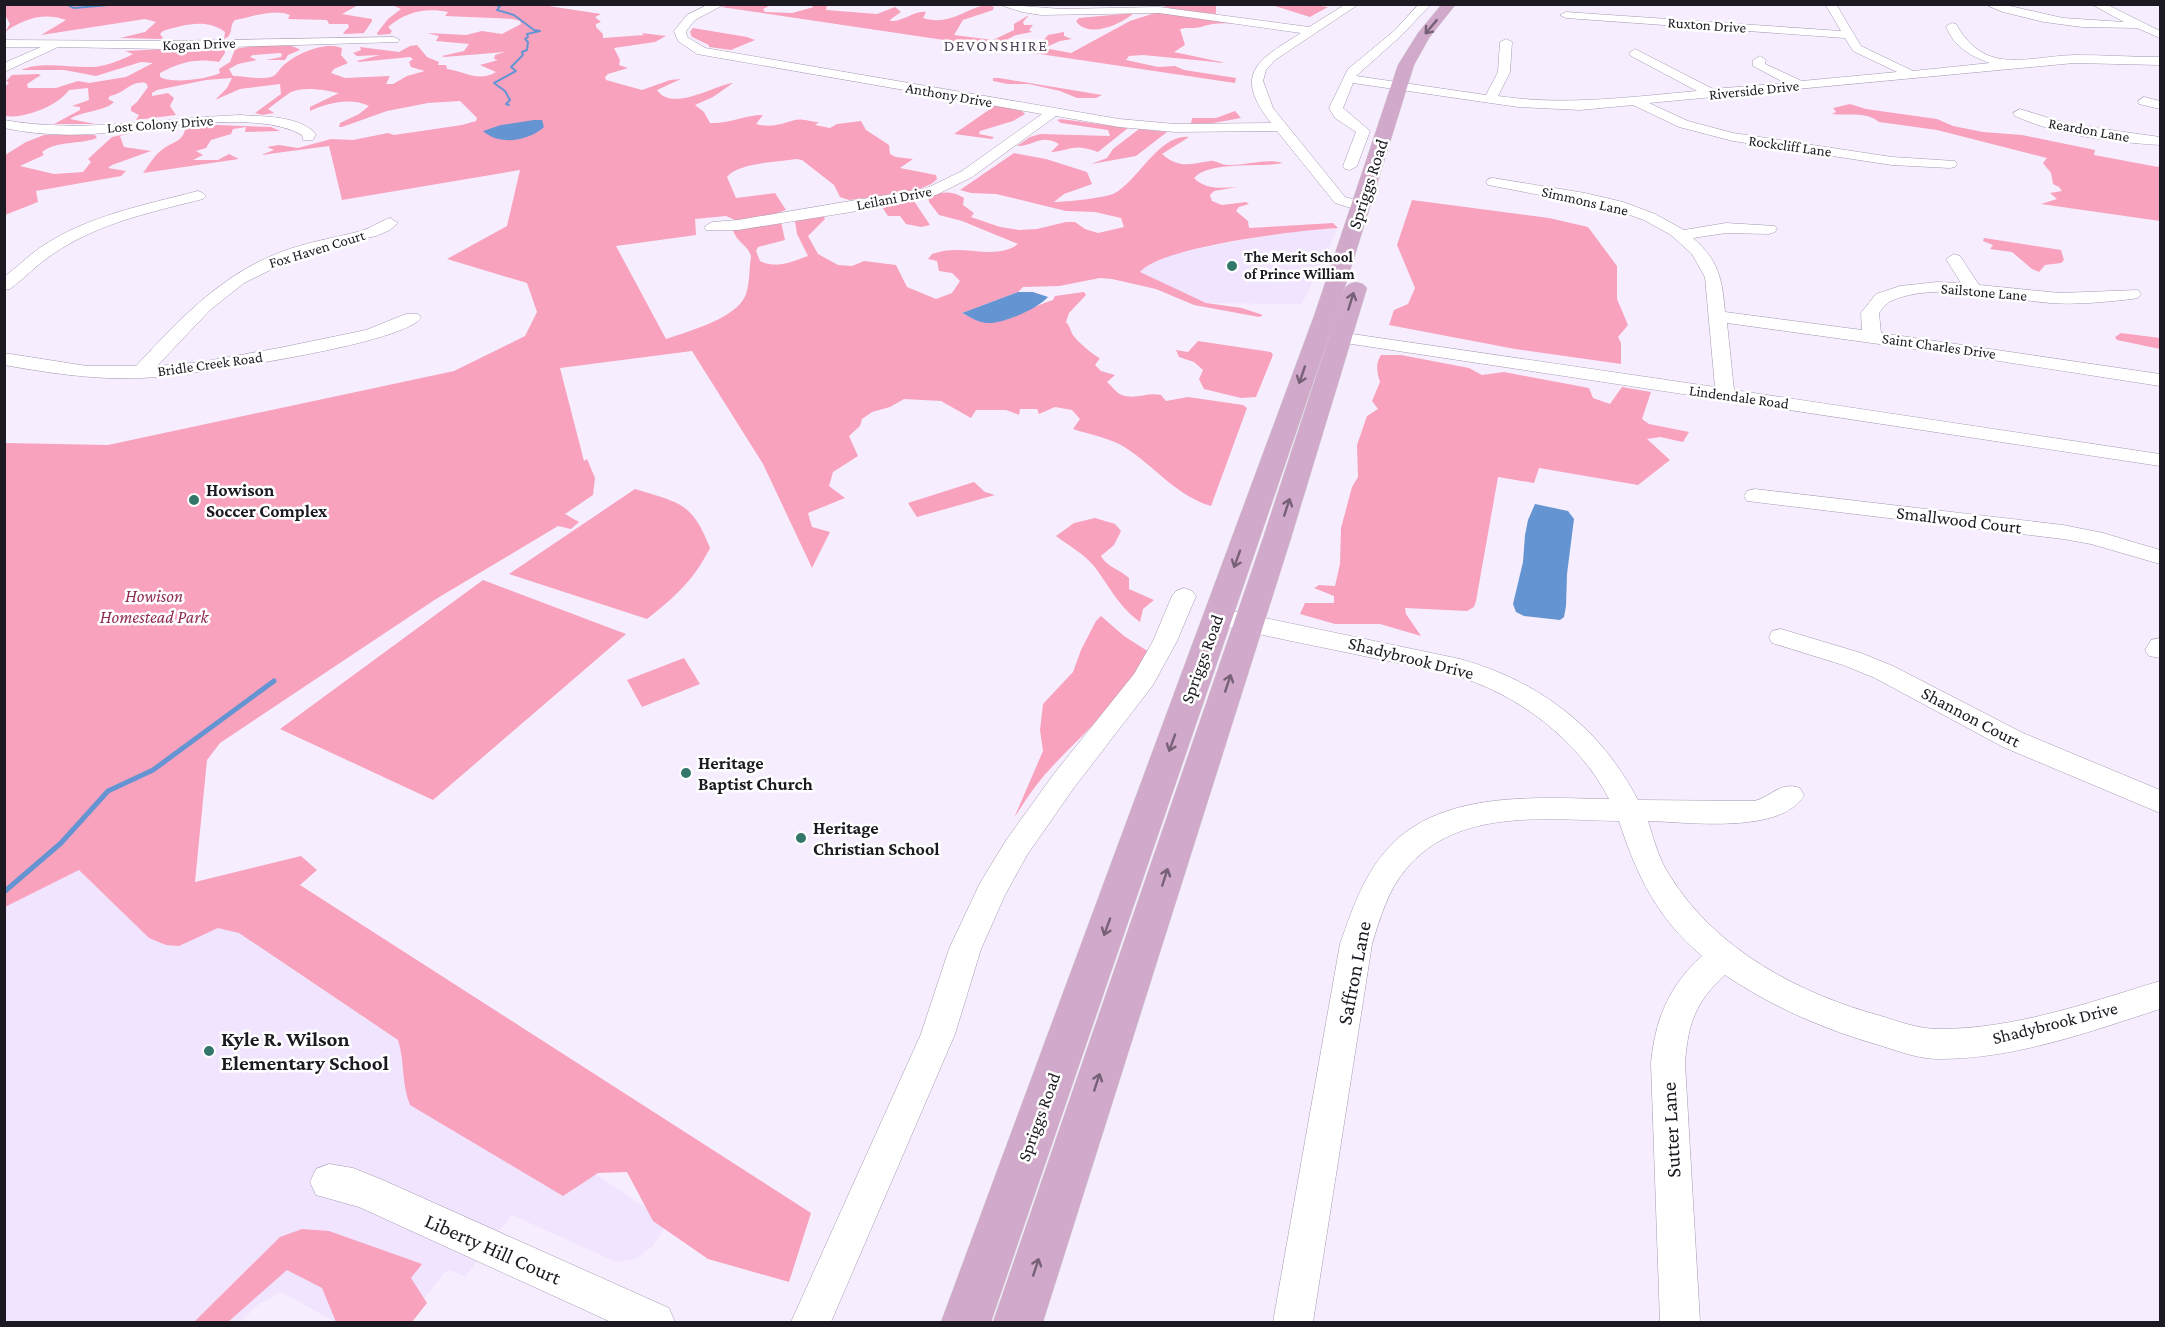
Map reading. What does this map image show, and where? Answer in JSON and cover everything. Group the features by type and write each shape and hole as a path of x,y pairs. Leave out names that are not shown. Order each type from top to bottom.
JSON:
{"main road":[{"name":"Spriggs Road","path":"1018,1323 1233,619 1329,335 1407,87 1414,50 1450,4"},
{"name":"Spriggs Road","path":"1329,335 1361,206 1407,87 1431,49 1465,4"},
{"name":"Spriggs Road","path":"966,1323 1233,619"}],"street":[{"name":"Anthony Drive","path":"720,4 698,13 684,23 680,30 682,39 700,51 728,57 1119,123 1168,128 1280,127"},
{"path":"1002,4 1035,11 1074,14 1171,11 1310,31"},
{"path":"1354,4 1271,57 1264,63 1257,75 1262,100 1280,127 1340,200 1361,206"},
{"path":"1350,166 1362,131 1340,115 1336,108 1352,72 1426,4"},
{"path":"1621,4 1623,19"},
{"path":"1830,4 1847,35 1862,52 1911,75"},
{"path":"1989,4 2016,13 2060,21 2103,25 2139,25"},
{"path":"2096,4 2160,35"},
{"path":"1729,12 1734,27"},
{"name":"Ruxton Drive","path":"1566,15 1847,35"},
{"path":"1952,26 1957,39 1962,44 2006,65"},
{"name":"Kogan Drive","path":"4,43 176,45 394,40"},
{"path":"1490,99 1504,72 1506,42"},
{"path":"4,68 59,43"},
{"path":"1635,53 1712,94"},
{"name":"Riverside Drive","path":"1349,79 1490,99 1568,106 1637,102 2089,58 2160,61"},
{"path":"1760,60 1757,63 1761,67 1800,85"},
{"path":"2144,101 2160,105"},
{"name":"Rockcliff Lane","path":"1637,102 1681,124 1733,137 1912,164 1950,164"},
{"name":"Leilani Drive","path":"712,226 774,219 931,192 967,174 1053,112"},
{"name":"Reardon Lane","path":"2020,113 2040,121 2081,130 2160,141"},
{"name":"Lost Colony Drive","path":"4,124 32,129 70,130 194,121 252,120 302,128 309,134 308,137"},
{"name":"Simmons Lane","path":"1493,182 1606,203 1648,218 1680,235 1697,250 1713,277 1725,395"},
{"path":"4,285 48,249 83,231 135,213 198,196"},
{"name":"Fox Haven Court","path":"140,373 201,307 219,290 242,275 290,254 374,232 390,223"},
{"path":"1680,235 1726,228 1769,229"},
{"path":"1954,259 1973,288"},
{"name":"Sailstone Lane","path":"1872,337 1867,317 1877,303 1887,297 1927,287 1973,288 2069,299 2132,294"},
{"name":"Saint Charles Drive","path":"1716,316 2160,380"},
{"name":"Bridle Creek Road","path":"4,359 78,372 140,373 187,370 238,363 386,330 412,318"},
{"name":"Lindendale Road","path":"1329,335 2160,460"},
{"name":"Smallwood Court","path":"1755,496 2063,532 2160,557"},
{"path":"811,1323 923,1070 938,1034 965,949 991,892 1017,847 1063,782 1144,679 1165,641 1184,596"},
{"name":"Shadybrook Drive","path":"1233,619 1439,662 1488,678 1539,703 1582,737 1617,783 1646,863 1661,889 1682,916 1724,956 1781,993 1823,1012 1867,1028 1938,1044 2022,1035 2160,995"},
{"name":"Shannon Court","path":"1780,637 1824,649 1884,672 2013,740 2160,802"},
{"name":"Saffron Lane","path":"1293,1323 1356,944 1373,893 1399,855 1418,838 1438,826 1489,812 1521,809 1754,812 1774,807 1790,795"},
{"name":"Sutter Lane","path":"1680,1323 1668,1063 1670,1036 1679,1006 1699,978 1724,956"},
{"name":"Liberty Hill Court","path":"328,1182 353,1186 372,1194 647,1321"}],"shaded area":[{"name":"The Merit School of Prince William","path":"1338,228 1302,304 1206,303 1132,270 1176,253 1291,231"},
{"name":"Kyle R. Wilson Elementary School","path":"88,831 668,1223 653,1246 636,1259 616,1262 512,1215 465,1277 450,1270 444,1273 406,1322 335,1322 285,1294 279,1293 256,1306 241,1322 5,1322 5,886"}],"green space":[{"path":"5,4 360,4 342,14 372,19 372,21 364,33 345,34 343,33 349,27 348,24 329,24 327,20 288,19 290,15 277,12 235,20 229,35 224,39 225,32 203,24 163,31 160,34 163,38 161,39 120,38 145,32 156,22 145,19 41,35 66,20 49,17 34,18 5,32 10,24 5,15"},
{"path":"827,4 826,10 877,14 895,7 901,12 890,21 922,12 926,12 923,18 945,20 978,7 994,7 993,10 963,20 954,35 993,40 1014,30 1014,24 1029,15 1023,22 1024,25 1033,25 1029,30 1032,32 1016,35 1004,41 1033,44 1044,40 1048,35 1064,32 1064,36 1072,39 1044,48 1071,53 1130,21 1158,12 1265,26 1224,23 1180,29 1185,45 1174,52 1226,63 1143,55 1129,56 1126,60 1158,67 1175,66 1184,70 1236,78 1235,83 721,7 771,5 763,9 765,12 792,13 814,7 808,5"},
{"path":"1305,4 1328,7 1310,17 1275,6 1250,5"},
{"name":"Howison Homestead Park","path":"392,5 542,5 601,14 595,17 601,22 596,24 596,27 603,34 603,38 644,35 642,33 666,36 655,42 614,48 620,60 619,65 628,68 608,74 605,77 606,80 642,90 670,80 681,79 657,90 673,99 695,96 733,83 713,97 695,105 704,112 710,123 763,115 756,124 771,126 800,119 819,122 815,125 830,128 837,124 861,121 866,130 889,145 890,154 913,159 900,168 936,175 937,179 931,184 909,192 849,200 840,197 834,185 802,160 758,164 732,172 727,177 736,198 775,193 786,210 737,221 726,216 695,219 696,235 616,246 666,339 723,317 741,302 746,294 751,256 733,230 781,222 785,240 758,247 756,251 760,261 784,264 808,256 797,234 795,221 823,215 825,219 808,236 818,254 838,265 852,266 864,261 896,265 907,287 936,299 952,293 960,281 952,273 939,271 937,261 928,259 932,254 955,250 999,251 1018,244 962,221 939,215 929,202 928,196 946,192 959,195 964,198 963,205 974,213 971,217 1000,227 1019,230 1037,229 1075,222 1085,229 1098,233 1124,227 1121,218 1095,212 1066,211 996,194 960,190 1014,153 1046,159 1087,172 1092,184 1064,194 1054,202 1067,201 1115,193 1124,187 1168,143 1178,138 1189,137 1162,154 1179,164 1212,161 1227,165 1270,161 1283,163 1211,169 1201,172 1194,178 1204,185 1220,188 1237,187 1214,191 1210,195 1212,201 1222,205 1246,202 1249,204 1239,207 1236,211 1248,221 1249,228 1333,223 1338,228 1265,236 1203,247 1175,254 1153,263 1140,272 1206,303 1242,308 1263,315 1259,317 1194,305 1156,289 1100,278 1059,286 1023,287 1018,292 962,313 987,322 998,321 1053,300 1055,296 1084,292 1086,295 1069,313 1066,322 1073,335 1100,358 1095,365 1101,371 1115,375 1107,382 1118,393 1132,397 1161,395 1166,401 1188,397 1243,405 1247,408 1211,506 1187,495 1120,445 1073,429 1080,419 1072,410 1055,407 1039,414 1037,409 1020,409 1019,415 1006,410 976,410 971,418 941,401 904,399 890,407 872,412 862,419 860,426 849,436 858,456 833,472 829,486 845,498 808,513 812,527 830,532 812,568 763,464 692,351 560,368 584,461 587,459 595,478 593,495 565,514 579,522 571,529 558,526 436,599 220,743 207,760 195,882 301,856 317,870 300,885 811,1213 789,1282 708,1259 653,1221 627,1172 598,1173 563,1196 410,1105 405,1089 398,1040 239,933 218,928 179,946 166,945 149,938 79,870 5,907 5,443 108,445 454,371 525,336 537,312 527,283 447,259 507,226 520,170 342,200 329,146 261,155 274,150 267,147 279,145 298,148 331,139 353,140 388,133 394,135 476,121 477,118 460,101 428,103 387,111 339,127 340,123 359,114 369,106 355,102 339,102 310,111 310,107 339,93 302,89 291,92 268,109 274,113 262,115 255,113 281,94 280,84 240,89 215,100 227,88 232,78 206,80 157,90 152,93 152,96 168,93 174,98 170,106 176,115 136,120 139,115 131,111 131,107 148,87 146,83 136,83 110,96 108,99 114,102 110,105 70,119 95,124 54,124 80,110 80,107 72,106 89,100 88,88 69,90 57,101 40,110 5,116 4,87 9,83 6,81 12,75 38,74 41,75 27,84 28,88 56,88 78,81 89,83 126,77 153,63 141,62 96,76 64,70 21,70 47,65 97,67 133,54 125,51 224,46 225,53 219,62 203,60 189,62 160,73 160,77 166,79 199,79 220,73 219,69 230,62 235,49 278,44 300,50 288,55 285,60 266,60 281,57 280,53 253,55 250,57 257,60 238,64 229,69 233,76 271,77 290,60 304,52 320,47 335,46 342,48 341,55 348,63 334,69 331,73 345,78 390,76 386,84 393,84 407,76 425,71 411,67 409,62 413,59 410,57 359,62 357,61 380,55 357,56 353,53 361,50 360,47 399,52 417,45 427,57 439,62 438,65 446,65 447,69 483,76 496,72 480,65 498,60 494,59 495,55 505,52 444,57 442,56 464,51 469,44 436,41 439,36 427,33 466,35 482,31 502,34 521,24 520,21 513,19 445,16 448,12 432,10 409,14 388,27 392,31 390,34 378,35 377,33 388,19 401,9"},
{"path":"1160,5 1216,5 1216,14 1172,9"},
{"path":"1134,13 1113,26 1096,30 1081,26 1076,21 1079,18"},
{"path":"693,28 755,40 731,50 709,47 692,37 690,32"},
{"path":"993,78 1102,95 1096,98 1077,98 1060,91 1029,84 993,81"},
{"path":"1850,104 1866,109 1937,119 1953,126 1983,132 2022,135 2095,150 2094,155 2158,167 2160,164 2160,221 2041,204 2057,199 2050,193 2062,191 2053,184 2051,173 2043,163 2047,158 1937,130 1879,122 1862,115 1832,114 1836,112 1833,108"},
{"path":"996,105 1022,111 1025,114 1013,121 980,131 979,134 994,137 992,139 954,134"},
{"path":"1235,111 1241,118 1208,124 1191,124 1192,118 1216,118"},
{"path":"1057,120 1128,128 1098,152 1078,148 1051,152 1059,144 1047,140 1017,146 1030,137 1040,134 1110,136 1108,130 1061,123"},
{"path":"195,126 271,127 280,131 245,132 246,127 233,129 231,134 211,140 206,148 196,151 203,155 193,160 218,160 229,154 239,159 143,173 157,154 179,139 185,130"},
{"path":"1139,129 1167,132 1136,156 1091,164 1107,158 1113,149"},
{"path":"135,132 120,136 124,147 151,151 108,168 126,171 121,176 36,191 38,202 5,215 5,155 26,142 44,135 95,135 97,138 48,148 42,152 44,155 20,166 54,174 83,172 91,162 88,159 112,137"},
{"path":"1412,200 1549,218 1588,227 1617,266 1617,299 1628,325 1618,337 1621,343 1621,364 1515,349 1389,325 1394,310 1408,304 1415,288 1397,245"},
{"path":"914,201 930,225 921,227 906,224 900,216 888,216 882,207"},
{"path":"1984,238 2061,250 2064,260 2061,263 2045,265 2039,272 2012,252 1990,249 1993,245 1983,241"},
{"path":"2121,333 2160,338 2160,349 2117,340 2115,337"},
{"path":"1198,341 1271,352 1273,355 1256,397 1241,398 1204,389 1199,379 1203,370 1194,362 1179,357 1176,350 1188,352"},
{"path":"1381,355 1401,355 1469,368 1482,375 1504,372 1589,388 1593,398 1610,404 1622,387 1651,392 1642,419 1649,424 1689,432 1683,442 1660,437 1647,439 1670,460 1638,485 1539,468 1534,483 1498,477 1474,607 1467,611 1405,608 1406,614 1421,636 1380,624 1335,624 1300,614 1305,603 1334,603 1334,596 1314,588 1319,585 1335,586 1340,564 1341,528 1352,487 1358,477 1357,445 1367,416 1378,409 1372,401 1380,382 1377,368"},
{"path":"974,482 985,492 995,495 917,517 908,503"},
{"path":"635,489 683,506 697,521 710,548 697,570 683,587 647,619 509,574"},
{"path":"1095,518 1115,524 1121,531 1114,545 1101,556 1129,578 1129,589 1154,600 1143,609 1140,622 1120,603 1094,566 1056,536 1074,523"},
{"path":"483,580 626,634 433,800 280,729"},
{"path":"1101,616 1124,636 1149,652 1142,667 1118,698 1045,775 1014,818 1043,751 1040,730 1043,704 1073,672 1081,650"},
{"path":"684,658 700,684 642,707 627,680"},
{"path":"302,1229 329,1231 422,1264 411,1278 427,1303 412,1322 336,1322 322,1288 287,1270 228,1322 194,1322 280,1237"}],"water":[{"path":"542,120 544,127 530,136 514,140 497,139 483,131 501,125"},
{"path":"1018,292 1033,292 1048,297 1029,310 995,323 981,322 962,313"},
{"path":"1535,504 1568,511 1574,519 1567,574 1566,606 1564,617 1560,620 1524,616 1516,612 1513,604 1523,562 1528,520"}],"waterway":[{"path":"66,4 74,8 120,4"},
{"path":"491,4 500,6 497,10 514,15 534,30 540,31 527,34 528,37 525,39 528,42 527,50 522,52 523,55 511,67 516,71 494,83 505,91 510,100 506,104 509,105"},
{"path":"4,892 61,843 108,791 153,770 274,681"}],"place":[{"name":"The Merit School of Prince William","path":"1232,266"},
{"name":"Howison Soccer Complex","path":"194,500"},
{"name":"Heritage Baptist Church","path":"686,773"},
{"name":"Heritage Christian School","path":"801,838"},
{"name":"Kyle R. Wilson Elementary School","path":"209,1051"}],"district":[{"name":"DEVONSHIRE","path":"996,45"}]}
